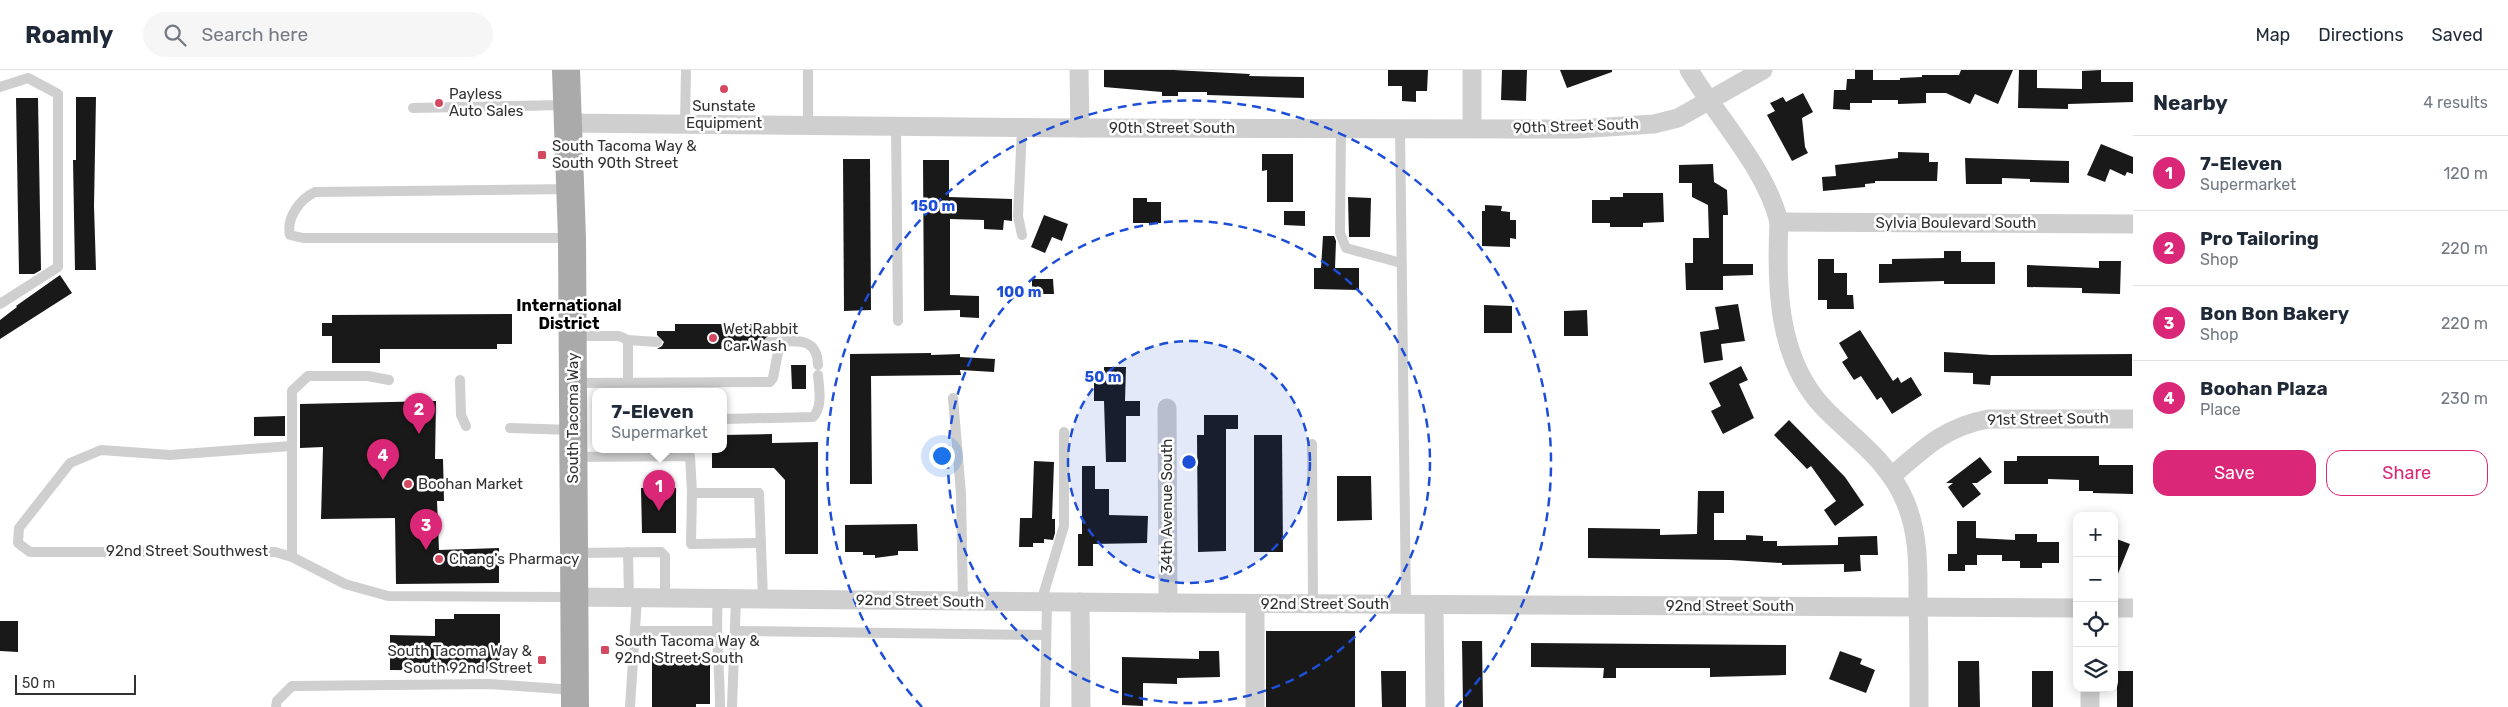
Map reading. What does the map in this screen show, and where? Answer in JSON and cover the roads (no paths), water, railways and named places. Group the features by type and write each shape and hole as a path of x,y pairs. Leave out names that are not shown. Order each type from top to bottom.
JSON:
{"main road":[{"name":"South Tacoma Way","path":"566,70 566,114 572,238 575,699"}],"street":[{"path":"1079,70 1080,128"},
{"path":"1472,70 1472,127"},
{"path":"1688,70 1760,178 1779,222 1780,296 1785,336 1791,356 1811,394 1875,455 1892,476 1905,500 1914,525 1918,552 1919,707"},
{"name":"90th Street South","path":"566,114 686,124 1080,128 1472,127 1577,129 1654,124 1678,118 1764,70"},
{"name":"Sylvia Boulevard South","path":"1779,222 2133,224"},
{"name":"34th Avenue South","path":"1167,408 1168,604"},
{"name":"91st Street South","path":"1892,476 1936,438 1970,422 1988,418 2133,419"},
{"name":"92nd Street South","path":"574,597 1168,604 2073,608"},
{"path":"1080,602 1081,707"},
{"path":"1255,604 1255,707"},
{"path":"1434,604 1435,707"},
{"path":"2118,608 2133,608"},
{"path":"2090,692 2090,707"}],"lane":[{"path":"686,70 686,124"},
{"path":"808,70 808,125"},
{"path":"0,87 28,74 58,94 58,267 0,304"},
{"path":"412,108 566,114"},
{"path":"896,126 898,321"},
{"path":"1022,127 1018,216 1022,235"},
{"path":"1400,127 1406,604"},
{"path":"1341,128 1340,232 1346,248 1401,263"},
{"path":"570,189 315,192 305,197 296,208 289,229 290,235 304,238 572,238"},
{"path":"572,336 619,336 628,340 658,342"},
{"path":"623,386 628,340"},
{"path":"727,418 813,417 818,412 818,352 815,347 807,343 769,342"},
{"path":"572,383 623,386 770,382 773,378 780,342"},
{"path":"292,556 292,391 308,376 368,376 389,380"},
{"path":"460,380 461,415 466,426"},
{"path":"953,398 961,494 963,601"},
{"path":"510,428 572,430"},
{"path":"1045,707 1046,635 1044,602 1064,526 1064,432"},
{"path":"1312,444 1313,604"},
{"name":"92nd Street Southwest","path":"291,446 170,454 100,450 70,463 19,528 18,543 30,552 248,550 275,552 292,556 345,584 388,596 574,597"},
{"path":"573,457 690,456 692,493 691,544 761,543"},
{"path":"692,493 759,493 763,599"},
{"path":"628,552 635,631 630,707"},
{"path":"575,553 661,552 665,556 666,598"},
{"path":"720,707 720,657 716,631 727,598"},
{"path":"727,598 736,631 732,707"},
{"path":"635,631 716,631"},
{"path":"736,631 1046,635"},
{"path":"276,707 278,701 292,686 489,684 575,699"}],"place":[{"name":"Sunstate Equipment","path":"724,89"},
{"name":"Payless Auto Sales","path":"439,103"},
{"name":"South Tacoma Way & South 90th Street","path":"542,155"},
{"name":"Wet Rabbit Car Wash","path":"713,338"},
{"name":"Pro Tailoring","path":"419,434"},
{"name":"Boohan Plaza","path":"383,480"},
{"name":"Boohan Market","path":"408,484"},
{"name":"7-Eleven","path":"659,511"},
{"name":"Bon Bon Bakery","path":"426,550"},
{"name":"Chang's Pharmacy","path":"439,559"},
{"name":"South Tacoma Way & 92nd Street South","path":"605,650"},
{"name":"South Tacoma Way & South 92nd Street","path":"542,660"}],"district":[{"name":"International District","path":"569,314"}]}
